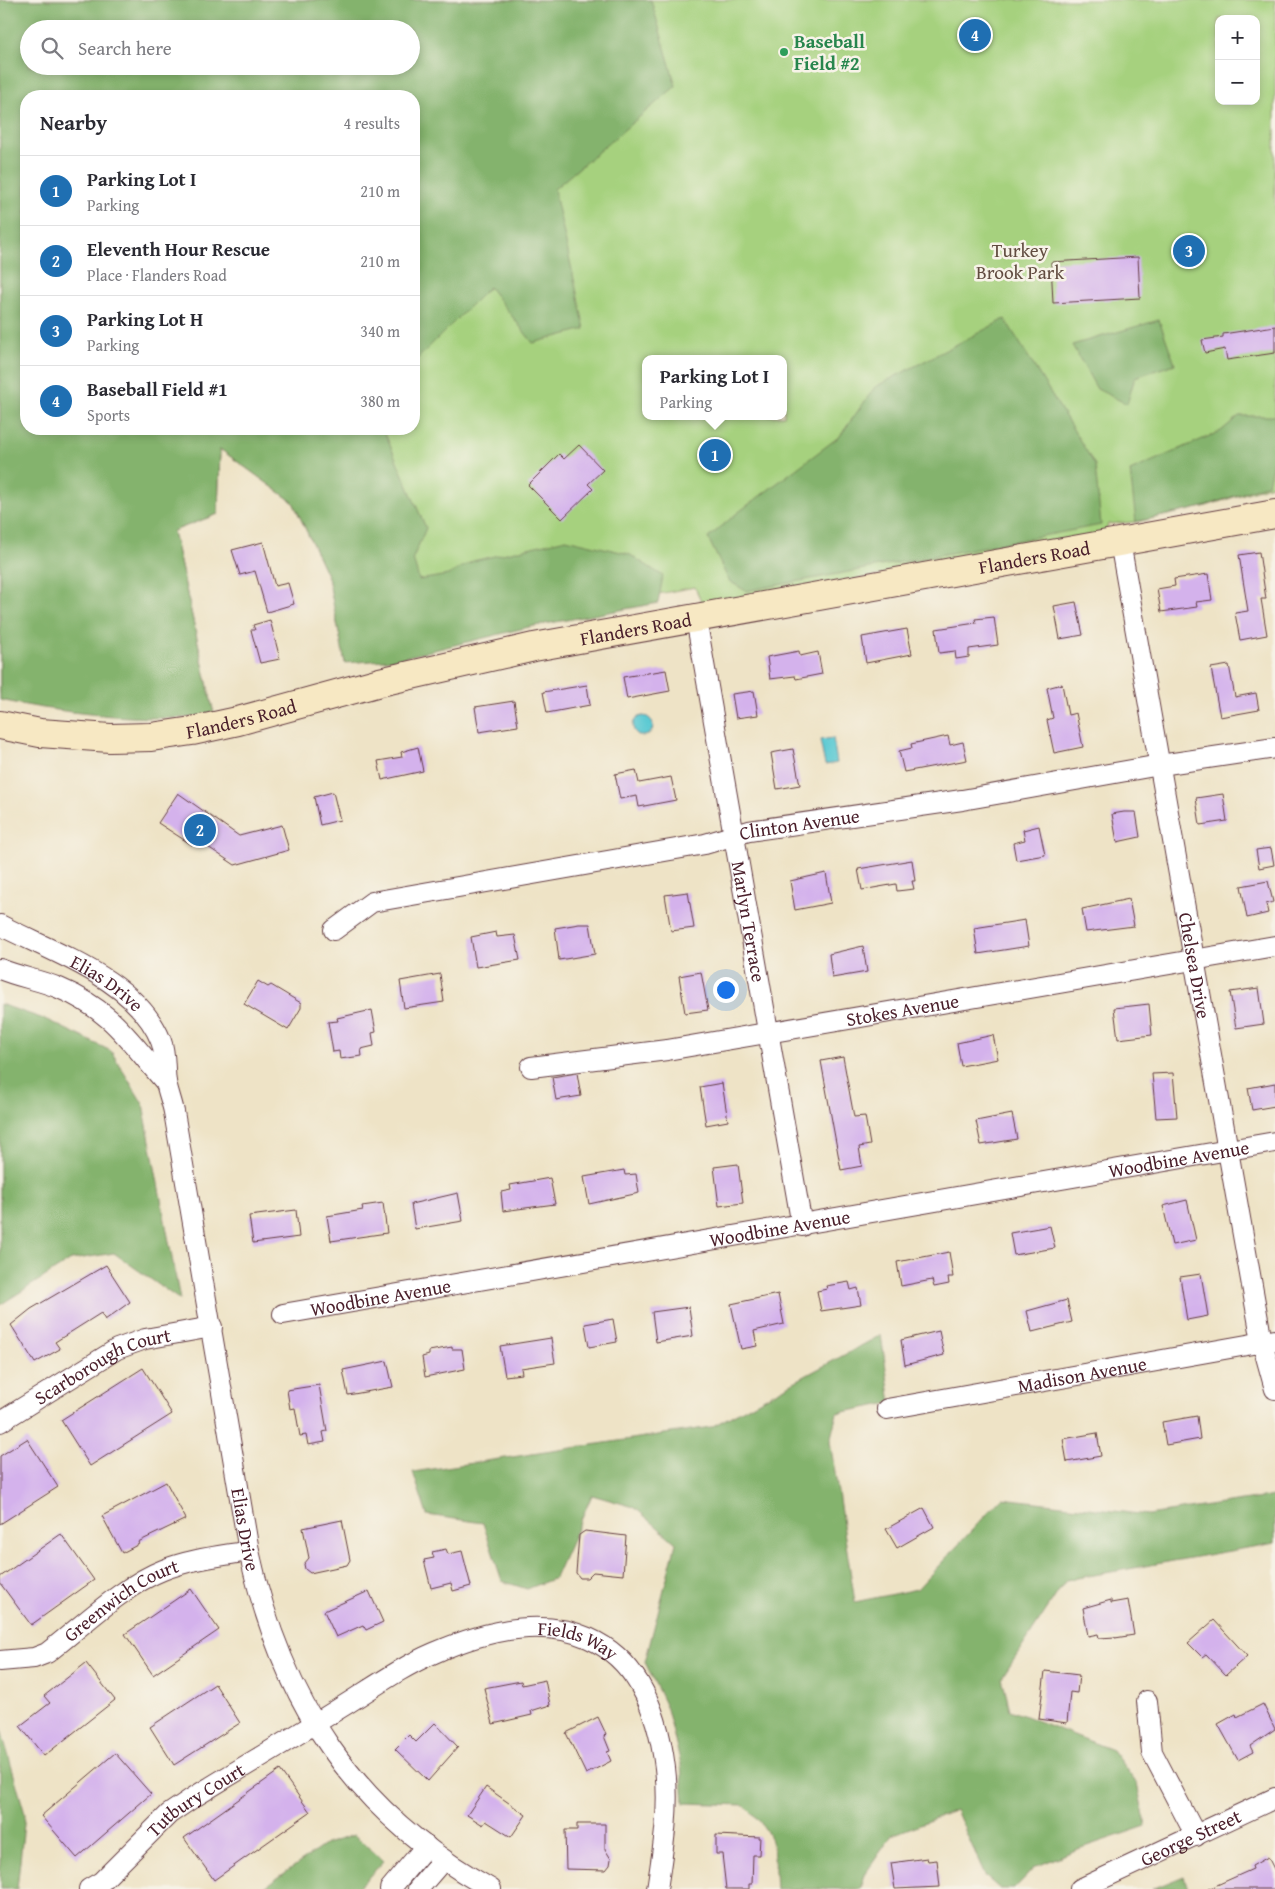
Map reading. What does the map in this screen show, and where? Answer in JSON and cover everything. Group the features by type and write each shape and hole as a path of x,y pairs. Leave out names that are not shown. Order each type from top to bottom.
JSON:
{"main road":[{"name":"Flanders Road","path":"0,725 40,733 110,738 185,733 238,722 380,682 495,655 1275,514"}],"street":[{"name":"Chelsea Drive","path":"1120,542 1227,1151 1269,1341 1275,1389"},
{"name":"Marlyn Terrace","path":"696,618 732,836 802,1226"},
{"name":"Clinton Avenue","path":"334,930 372,902 705,844 749,831 962,800 1160,765 1275,748"},
{"name":"Elias Drive","path":"0,926 114,984 128,996 148,1019 160,1038 164,1050 166,1083 174,1112 249,1551 258,1593 272,1638 291,1681 314,1725 360,1784 389,1815 443,1860 491,1889"},
{"name":"Stokes Avenue","path":"531,1067 667,1050 1275,946"},
{"name":"Elias Drive","path":"0,969 57,987 94,1007 119,1026 166,1083"},
{"name":"Woodbine Avenue","path":"283,1314 802,1226 1275,1142"},
{"name":"Scarborough Court","path":"0,1422 117,1349 144,1338 212,1328"},
{"name":"Madison Avenue","path":"887,1409 1269,1341"},
{"name":"Greenwich Court","path":"0,1660 34,1658 47,1653 138,1583 162,1570 187,1562 249,1551"},
{"name":"Fields Way","path":"314,1725 416,1662 467,1641 502,1632 541,1628 569,1631 590,1638 615,1654 632,1672 645,1693 653,1714 662,1753 666,1785 666,1825 657,1889"},
{"path":"1147,1701 1152,1752 1196,1836"},
{"name":"Tutbury Court","path":"89,1889 101,1882 169,1814 314,1725"},
{"name":"George Street","path":"1080,1889 1275,1798"},
{"path":"390,1889 426,1846"},
{"path":"418,1889 443,1860"}],"green space":[{"name":"Turkey Brook Park","path":"0,0 1275,0 1275,484 1203,507 1136,522 1108,524 1105,535 703,607 695,587 547,615 345,663 328,577 293,502 220,449 218,514 173,531 214,714 0,694"},
{"path":"0,0 651,0 676,86 554,189 585,329 533,343 489,287 420,356 420,90 20,90 20,435 386,435 426,528 413,558 419,580 448,575 473,561 566,539 629,554 663,576 658,603 529,627 397,659 345,663 328,577 293,502 220,449 218,514 173,531 214,714 178,718 117,716 78,713 0,700"},
{"path":"1005,319 1095,465 1101,525 746,591 729,581 708,538 736,514 840,436 875,387"},
{"path":"1159,320 1175,364 1135,377 1127,404 1097,389 1072,345"},
{"path":"1239,416 1275,416 1275,453 1268,484 1203,507 1136,522 1130,471 1221,431"},
{"path":"0,1004 47,1020 111,1051 143,1104 180,1300 114,1253 71,1260 0,1305"},
{"path":"881,1335 891,1403 837,1413 830,1441 855,1602 917,1589 1002,1498 1148,1515 1275,1496 1275,1543 1066,1580 1002,1678 1010,1710 1112,1750 1137,1784 1146,1826 1078,1849 1035,1867 1014,1889 1000,1889 986,1877 956,1810 892,1835 865,1874 861,1889 776,1889 772,1842 763,1826 744,1805 684,1803 681,1764 667,1709 645,1662 676,1543 634,1507 592,1495 555,1578 527,1589 502,1581 483,1523 427,1515 413,1472 711,1427"},
{"path":"0,1726 25,1814 17,1889 0,1889"},
{"path":"354,1835 384,1861 357,1889 262,1889 326,1844"},
{"path":"1184,1876 1188,1889 1152,1889"}],"water":[{"path":"643,716 650,719 653,726 650,733 643,736 636,733 633,726 636,719"},
{"path":"833,738 837,763 825,765 820,740"}],"building":[{"path":"1138,257 1140,298 1053,303 1051,262"},
{"path":"1275,326 1275,353 1227,360 1225,349 1205,353 1202,340 1223,337 1223,334"},
{"path":"579,445 603,470 588,484 593,489 562,519 528,485 559,454 564,459"},
{"path":"263,542 275,586 288,583 294,604 267,612 255,571 240,575 232,550"},
{"path":"1259,552 1266,599 1261,599 1267,635 1240,640 1235,613 1248,611 1239,555"},
{"path":"1208,574 1212,600 1196,602 1197,607 1161,612 1157,589 1175,586 1174,579"},
{"path":"1076,602 1083,635 1060,639 1054,606"},
{"path":"994,617 998,645 969,649 969,657 956,659 955,651 939,653 936,629 976,623 975,619"},
{"path":"270,620 280,659 260,663 251,630 255,630 253,625"},
{"path":"907,629 912,654 866,663 862,637"},
{"path":"799,651 800,656 818,652 822,674 796,679 795,676 770,679 767,657"},
{"path":"1229,665 1235,697 1256,693 1259,710 1220,717 1211,668"},
{"path":"666,670 670,691 627,699 623,677"},
{"path":"1062,684 1068,715 1076,713 1083,747 1054,753 1047,720 1053,718 1047,688"},
{"path":"587,685 590,705 547,713 543,692"},
{"path":"754,691 758,715 736,718 732,694"},
{"path":"514,701 518,726 479,732 475,707"},
{"path":"948,736 950,745 963,742 967,760 904,772 899,751 912,748 911,744"},
{"path":"418,747 423,771 382,780 378,761 402,757 401,752"},
{"path":"793,749 800,785 777,789 771,753"},
{"path":"636,770 639,783 671,777 676,800 639,807 637,796 620,799 615,774"},
{"path":"333,792 340,820 320,825 314,797"},
{"path":"178,793 239,836 282,825 289,850 235,865 196,839 192,845 158,823"},
{"path":"1223,794 1227,821 1200,825 1196,798"},
{"path":"1136,812 1140,837 1117,842 1112,814"},
{"path":"1039,826 1045,855 1016,860 1013,843 1025,840 1023,830"},
{"path":"1271,848 1274,865 1259,868 1256,850"},
{"path":"912,860 915,881 912,881 914,889 897,891 896,884 862,890 858,869"},
{"path":"826,873 831,903 795,910 790,881"},
{"path":"1268,881 1273,902 1266,904 1268,913 1247,918 1241,886"},
{"path":"688,892 694,928 671,931 665,895"},
{"path":"1129,899 1134,926 1086,932 1082,909"},
{"path":"1025,920 1029,946 978,954 974,928"},
{"path":"590,924 595,954 559,960 555,928"},
{"path":"496,932 497,937 515,935 520,960 476,967 471,937"},
{"path":"863,946 867,972 832,978 829,954"},
{"path":"701,972 708,1010 685,1013 679,976"},
{"path":"440,974 444,1002 404,1008 400,981"},
{"path":"258,981 268,987 271,985 301,1003 301,1008 288,1030 244,1004"},
{"path":"1259,988 1264,1024 1236,1028 1230,992"},
{"path":"1149,1004 1152,1035 1118,1039 1114,1008"},
{"path":"372,1010 376,1032 372,1033 374,1046 361,1049 362,1056 340,1059 339,1051 333,1052 328,1022 338,1021 337,1018"},
{"path":"993,1035 998,1059 961,1066 957,1043"},
{"path":"843,1057 854,1117 865,1116 870,1145 859,1147 862,1166 841,1170 821,1061"},
{"path":"577,1073 581,1096 556,1100 552,1077"},
{"path":"1173,1073 1177,1117 1156,1118 1152,1074"},
{"path":"722,1083 728,1121 706,1125 700,1087"},
{"path":"1275,1083 1275,1106 1252,1110 1248,1088"},
{"path":"1012,1114 1017,1139 981,1145 976,1121"},
{"path":"738,1164 743,1203 719,1206 714,1167"},
{"path":"624,1170 625,1175 636,1174 639,1193 589,1204 584,1177"},
{"path":"550,1178 555,1204 503,1211 501,1192 511,1190 510,1185"},
{"path":"458,1193 463,1221 415,1229 411,1204"},
{"path":"1187,1200 1196,1240 1172,1245 1163,1206"},
{"path":"383,1203 387,1233 331,1241 327,1216 363,1210 362,1206"},
{"path":"296,1210 299,1237 253,1243 249,1216"},
{"path":"1050,1226 1055,1248 1014,1255 1010,1233"},
{"path":"949,1252 953,1277 948,1277 949,1284 934,1287 932,1280 901,1286 897,1262"},
{"path":"106,1265 130,1302 105,1320 101,1313 55,1342 60,1349 35,1363 11,1325 31,1309"},
{"path":"1201,1274 1208,1316 1187,1320 1180,1277"},
{"path":"849,1282 851,1290 858,1288 861,1305 821,1311 817,1291 827,1289 826,1286"},
{"path":"778,1294 784,1324 754,1331 757,1346 741,1349 731,1304"},
{"path":"1067,1300 1072,1322 1032,1332 1027,1311"},
{"path":"689,1307 693,1336 656,1342 652,1312"},
{"path":"613,1319 617,1342 589,1347 585,1324"},
{"path":"939,1331 944,1355 905,1365 901,1340"},
{"path":"551,1338 555,1363 521,1368 522,1374 505,1376 500,1346"},
{"path":"452,1347 452,1349 462,1349 465,1369 425,1377 422,1357 429,1355 429,1351"},
{"path":"387,1361 393,1387 348,1395 343,1370"},
{"path":"143,1368 172,1414 90,1466 61,1420"},
{"path":"319,1385 327,1431 323,1432 325,1442 308,1445 306,1435 300,1436 295,1408 290,1409 287,1390"},
{"path":"1197,1416 1200,1439 1166,1445 1162,1422"},
{"path":"1097,1433 1101,1456 1067,1462 1063,1439"},
{"path":"27,1439 58,1487 0,1524 0,1456"},
{"path":"166,1482 186,1519 138,1542 139,1544 122,1553 102,1516"},
{"path":"924,1508 934,1527 897,1548 886,1529"},
{"path":"342,1520 350,1560 347,1565 310,1573 305,1569 304,1564 309,1558 303,1528"},
{"path":"585,1531 626,1536 623,1575 593,1572 587,1578 580,1578 576,1573 579,1535"},
{"path":"61,1534 94,1580 31,1625 0,1583 0,1577"},
{"path":"446,1549 448,1554 462,1551 471,1586 453,1591 451,1583 431,1588 424,1560 434,1558 432,1552"},
{"path":"191,1589 219,1630 153,1675 125,1634"},
{"path":"369,1591 383,1622 366,1630 363,1625 336,1637 324,1611"},
{"path":"1111,1600 1111,1603 1128,1600 1134,1635 1115,1638 1099,1638 1098,1634 1088,1636 1083,1608"},
{"path":"1214,1620 1247,1656 1226,1675 1206,1654 1202,1657 1188,1643"},
{"path":"86,1663 115,1700 44,1756 20,1726 50,1703 44,1696"},
{"path":"1045,1671 1079,1675 1077,1693 1070,1692 1067,1723 1039,1719"},
{"path":"545,1680 550,1705 531,1711 532,1715 493,1724 484,1688 521,1681 522,1685"},
{"path":"215,1684 240,1723 174,1765 150,1727"},
{"path":"1263,1704 1275,1729 1250,1746 1253,1752 1238,1760 1218,1724 1236,1714 1237,1717"},
{"path":"598,1717 606,1734 604,1736 610,1751 607,1752 611,1761 586,1774 566,1733"},
{"path":"435,1723 458,1747 428,1781 395,1749 409,1735 416,1742"},
{"path":"115,1753 151,1794 77,1858 41,1816"},
{"path":"280,1770 310,1812 214,1880 184,1838"},
{"path":"486,1787 526,1815 511,1837 486,1821 483,1825 467,1815"},
{"path":"577,1824 605,1824 605,1849 611,1859 610,1865 606,1870 566,1869 565,1830 577,1830"},
{"path":"716,1835 760,1837 759,1855 753,1855 752,1884 749,1884 749,1889 726,1889 722,1854 716,1854"},
{"path":"1268,1857 1275,1871 1275,1889 1208,1889 1253,1869 1252,1866"},
{"path":"927,1858 928,1861 937,1860 940,1887 895,1889 891,1863"}],"place":[{"name":"Baseball Field #1","path":"975,35"},
{"name":"Baseball Field #2","path":"784,52"},
{"name":"Parking Lot H","path":"1189,251"},
{"name":"Parking Lot I","path":"715,455"},
{"name":"Eleventh Hour Rescue","path":"200,830"}]}
